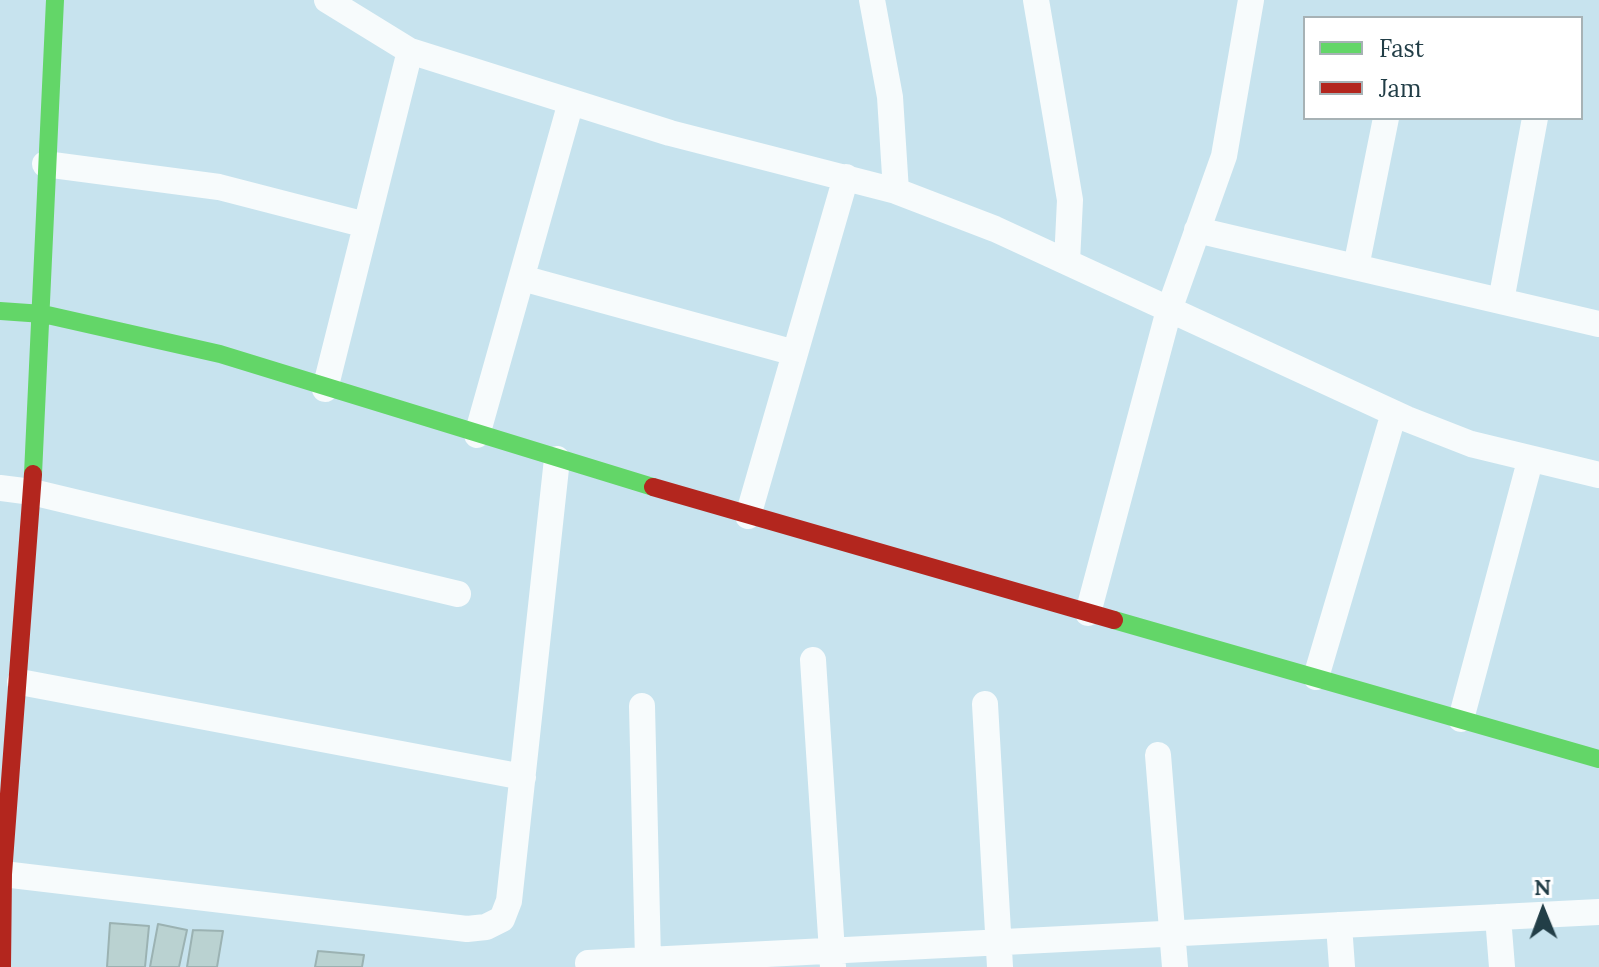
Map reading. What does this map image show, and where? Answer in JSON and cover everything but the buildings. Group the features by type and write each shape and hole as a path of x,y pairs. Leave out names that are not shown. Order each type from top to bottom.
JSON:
{"street":[{"path":"2,967 3,874 20,682 43,314 45,164 55,0"},
{"path":"872,0 890,97 896,191"},
{"path":"1036,0 1070,200 1067,262"},
{"path":"1088,613 1169,310 1224,156 1251,0"},
{"path":"336,2 410,51 670,133 896,191 1067,262 1394,413 1471,444 1530,461 1599,475"},
{"path":"325,389 410,51"},
{"path":"477,435 571,102"},
{"path":"1356,267 1386,120"},
{"path":"1501,301 1535,120"},
{"path":"45,164 219,187 366,225"},
{"path":"748,516 846,177"},
{"path":"1197,230 1599,324"},
{"path":"522,278 795,353"},
{"path":"0,311 43,314 220,354 325,389 748,516 1599,759"},
{"path":"1316,677 1394,413"},
{"path":"3,874 467,929 486,927 502,919 509,901 557,459"},
{"path":"1461,719 1530,461"},
{"path":"0,488 32,492 458,594"},
{"path":"813,660 832,959"},
{"path":"20,682 523,777"},
{"path":"985,704 999,955"},
{"path":"642,706 648,960"},
{"path":"1158,755 1175,967"},
{"path":"588,963 999,955 1173,934 1599,912"},
{"path":"1498,917 1502,967"},
{"path":"1339,925 1342,967"}],"traffic: fast":[{"path":"33,474 55,0"},
{"path":"0,311 43,314 220,354 653,487"},
{"path":"1114,620 1599,759"}],"traffic: jam":[{"path":"2,967 3,874 33,474"},
{"path":"653,487 1114,620"}]}
